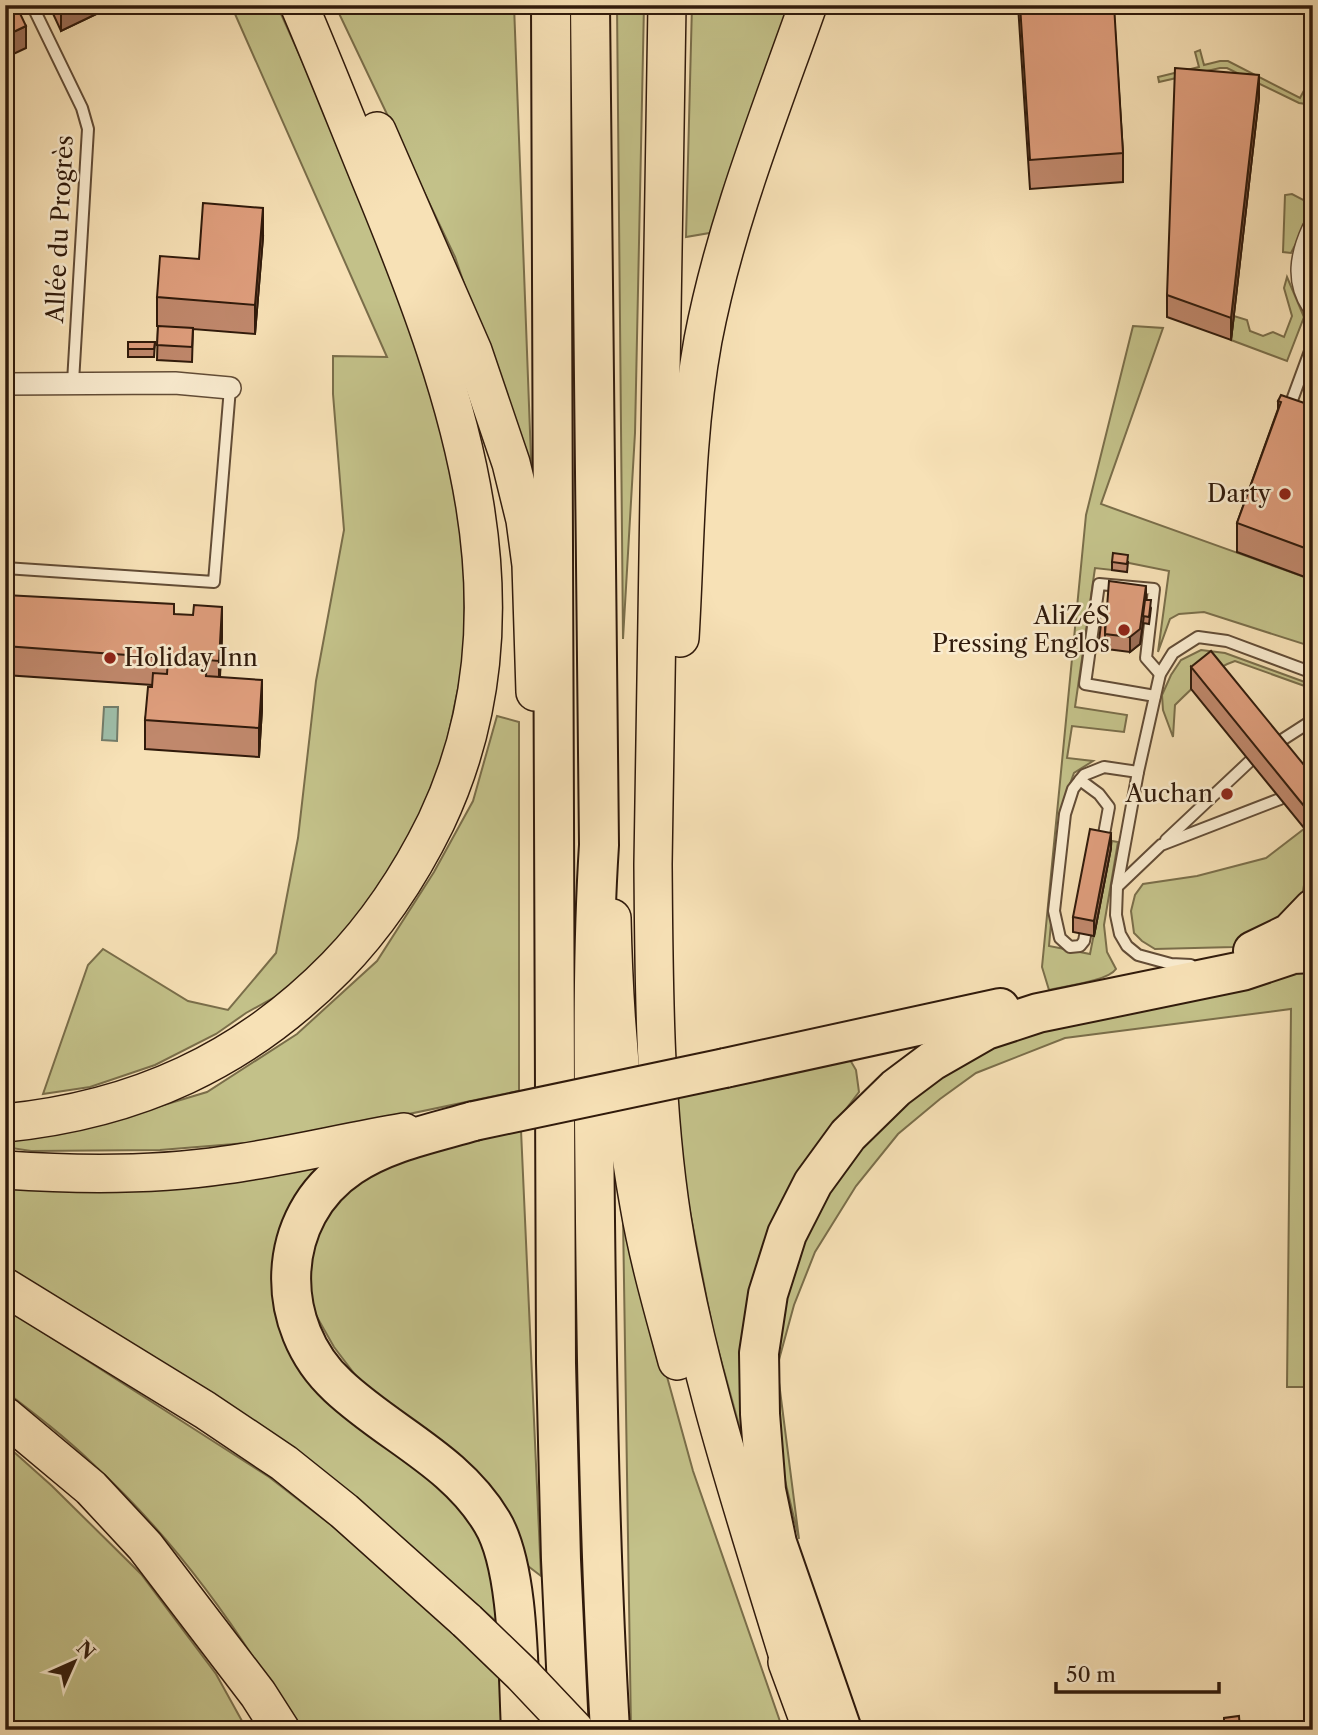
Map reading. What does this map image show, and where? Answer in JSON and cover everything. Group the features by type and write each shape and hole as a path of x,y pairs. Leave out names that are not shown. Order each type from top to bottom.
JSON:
{"highway":[{"path":"5,1123 71,1114 121,1102 157,1089 222,1058 288,1013 348,955 410,872 442,809 469,732 478,686 483,607 479,536 467,459 445,375 413,283 299,5"},
{"path":"321,5 481,369 521,499 533,591 541,1008 557,1083"},
{"path":"551,5 556,1363 569,1730"},
{"path":"590,5 599,845 594,921 593,1032 597,1388 610,1730"},
{"path":"667,5 653,864 654,998 664,1152 672,1219 687,1298 715,1416 812,1730"},
{"path":"653,864 665,813 672,763 690,454 703,341 737,207 808,5"},
{"path":"599,845 612,886 618,1033 630,1149 639,1206 662,1307 686,1397 710,1471 796,1683"},
{"path":"5,1170 64,1174 169,1171 225,1165 474,1121 1251,952 1279,941 1313,909"},
{"path":"842,1730 778,1543 766,1490 760,1414 759,1353 768,1294 787,1234 813,1183 848,1135 896,1088 932,1061 986,1030 1038,1013 1242,971 1293,954 1313,953"},
{"path":"474,1121 397,1144 351,1167 336,1179 319,1196 305,1218 297,1238 290,1290 293,1311 303,1336 316,1360 337,1386 443,1464 476,1499 493,1524 504,1551 510,1583 521,1730"},
{"path":"5,1287 205,1410 284,1463 344,1511 467,1621 575,1730"},
{"path":"5,1416 54,1455 106,1503 145,1545 258,1694 281,1730"},
{"path":"190,1604 261,1730"}],"street":[{"path":"1313,229 1304,251 1301,273 1304,290 1313,306"},
{"path":"5,384 175,383 230,388"}],"lane":[{"name":"Allée du Progrès","path":"32,5 82,108 88,130 73,382"},
{"path":"1288,411 1313,343"},
{"path":"5,568 214,582 230,388"},
{"path":"1155,696 1085,684 1099,584 1154,589 1146,658 1160,674"},
{"path":"1198,965 1152,960 1138,955 1127,946 1120,933 1116,915 1117,887 1131,809 1160,674 1173,653 1198,637 1227,641 1313,673"},
{"path":"1271,747 1313,720"},
{"path":"1117,887 1250,761"},
{"path":"1089,914 1084,941 1080,946 1070,947 1060,938 1054,911 1065,814 1073,789 1084,775 1104,767 1138,772"},
{"path":"1080,780 1099,794 1109,807 1131,809"},
{"path":"1161,845 1280,799"},
{"path":"1099,860 1109,807"}],"shaded area":[{"path":"231,5 277,5 358,185 421,357 465,523 464,660 444,756 394,876 300,983 246,1013 216,1034 155,1065 90,1087 43,1094 88,965 103,949 188,1001 228,1010 276,953 298,838 316,681 344,530 333,394 333,356 387,357"},
{"path":"335,5 514,5 532,485 455,257"},
{"path":"617,5 644,5 635,433 623,639"},
{"path":"692,5 794,5 715,232 686,237"},
{"path":"1200,50 1204,65 1228,61 1300,98 1308,83 1313,86 1313,105 1299,103 1227,68 1159,82 1158,77 1199,67 1195,52"},
{"path":"1313,191 1313,211 1291,253 1283,252 1285,195 1292,194 1307,202"},
{"path":"1287,277 1304,317 1287,361 1231,340 1234,316 1247,320 1250,331 1263,336 1273,332 1284,337 1292,316 1284,288"},
{"path":"1133,326 1163,328 1101,504 1313,580 1313,647 1204,612 1179,614 1170,619 1158,652 1169,571 1114,560 1112,570 1095,568 1075,707 1127,715 1124,732 1072,726 1067,758 1093,761 1074,773 1061,809 1049,946 1090,954 1112,841 1118,842 1104,925 1107,952 1116,969 1096,980 1049,990 1042,967 1086,515"},
{"path":"1201,650 1225,653 1313,685 1313,689 1235,661 1226,664 1195,686 1175,705 1173,737 1163,710 1162,695 1181,660"},
{"path":"104,707 118,707 117,741 102,740"},
{"path":"497,716 519,722 519,1091 284,1140 160,1150 31,1151 5,1147 5,1134 127,1116 207,1092 297,1034 377,961 434,872 473,801"},
{"path":"1313,822 1313,863 1302,898 1254,943 1234,947 1155,949 1134,933 1131,911 1135,895 1143,884 1197,876 1266,858"},
{"path":"1313,964 1313,1387 1287,1387 1291,1009 1065,1038 976,1073 898,1134 856,1186 815,1252 794,1305 777,1367 799,1539 772,1426 771,1352 792,1258 823,1192 910,1094 1006,1037"},
{"path":"846,1053 856,1070 859,1092 807,1160 753,1476 713,1331 671,1099"},
{"path":"521,1130 541,1576 524,1563 372,1397 334,1347 309,1303 310,1245 335,1198 371,1172 436,1143"},
{"path":"332,1161 276,1297 485,1533 498,1623 367,1510 164,1364 5,1269 5,1178"},
{"path":"623,1217 693,1471 783,1730 631,1730"},
{"path":"5,1308 269,1477 357,1545 406,1587 507,1683 512,1730 297,1730 230,1622 179,1555 122,1492 82,1453 5,1391"},
{"path":"5,1444 52,1486 141,1574 216,1674 247,1730 5,1730"}],"building":[{"path":"5,5 16,5 26,26 5,36"},
{"path":"1020,5 1114,5 1123,153 1030,160"},
{"path":"1175,68 1259,75 1231,318 1167,295"},
{"path":"203,203 263,208 255,305 157,297 160,256 199,259"},
{"path":"158,326 193,328 192,347 157,345"},
{"path":"128,342 155,342 154,349 128,349"},
{"name":"Darty","path":"1281,395 1313,406 1313,551 1237,523 1281,402 1278,401"},
{"path":"1113,553 1128,555 1127,564 1112,562"},
{"path":"1109,581 1146,586 1140,629 1130,637 1105,634"},
{"path":"5,595 174,604 174,614 193,615 194,605 222,607 219,661 207,660 206,676 262,680 259,728 145,720 148,687 152,687 153,673 167,674 168,658 5,646"},
{"path":"1145,600 1151,600 1149,617 1143,616"},
{"path":"1101,624 1105,624 1105,641 1099,641"},
{"path":"1211,651 1313,776 1313,799 1304,806 1191,667"},
{"path":"1090,829 1111,833 1094,921 1073,917"},
{"path":"1239,1716 1240,1730 1224,1730 1224,1718"},
{"path":"1298,1726 1298,1730 1269,1730 1269,1728"}],"place":[{"name":"Darty","path":"1285,494"},
{"name":"AliZéS Pressing Englos","path":"1124,630"},
{"name":"Holiday Inn","path":"110,658"},
{"name":"Auchan","path":"1227,794"}]}
